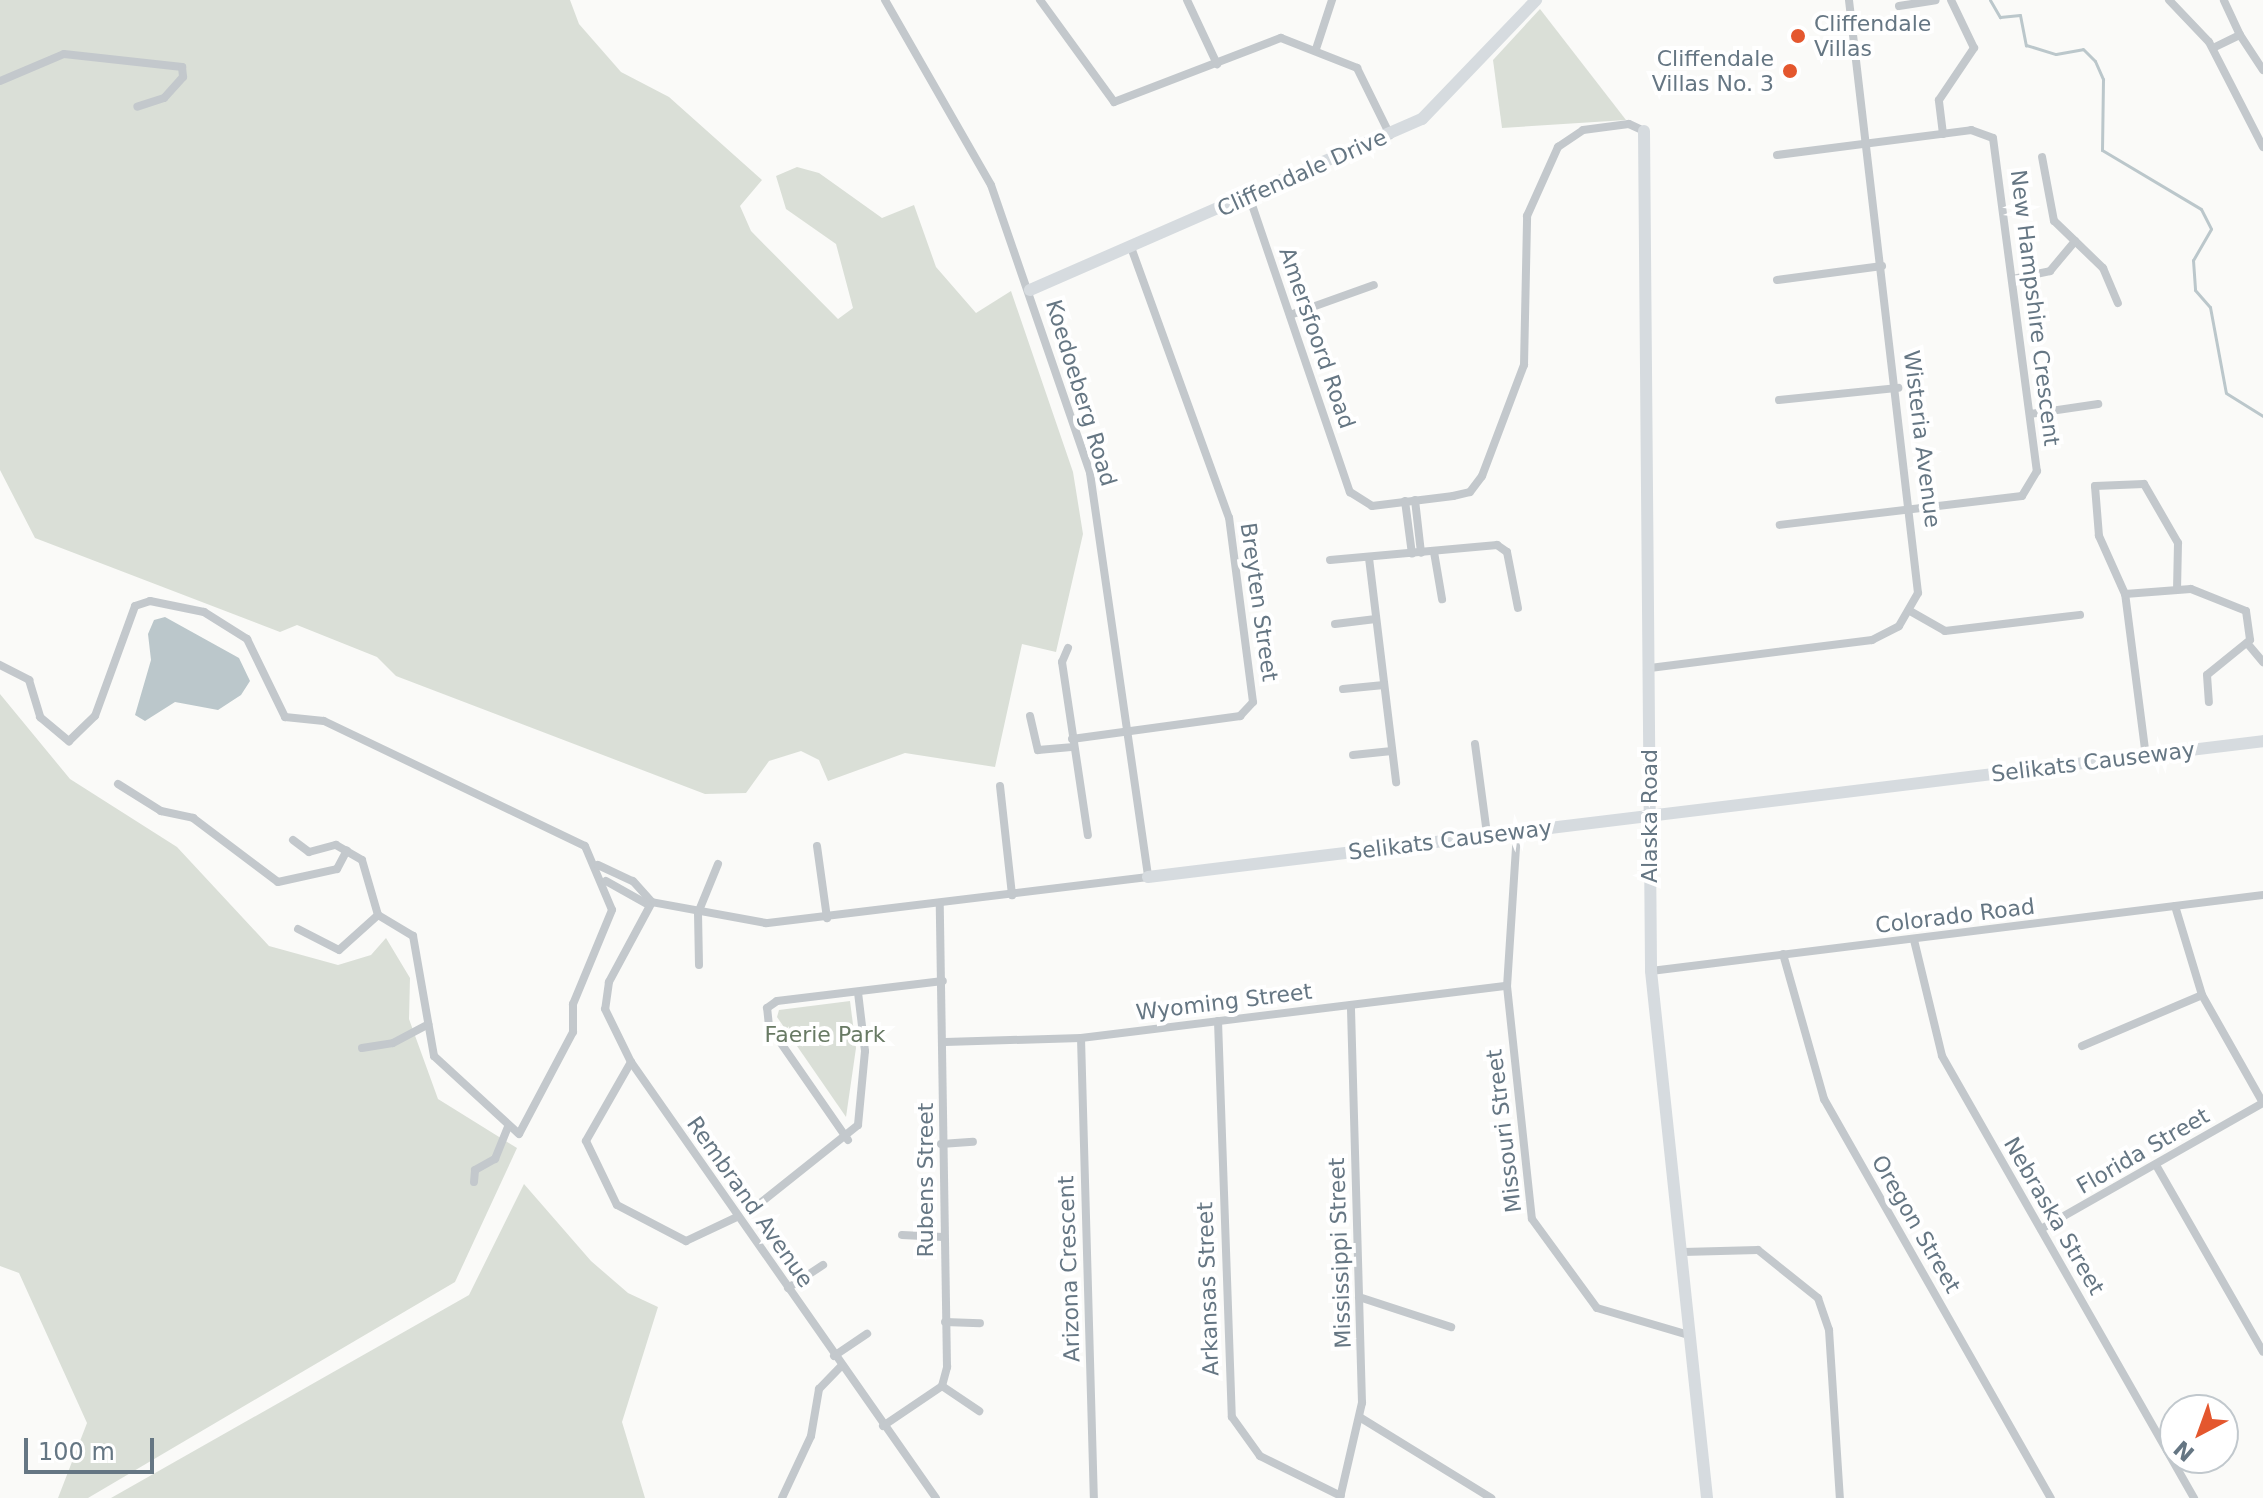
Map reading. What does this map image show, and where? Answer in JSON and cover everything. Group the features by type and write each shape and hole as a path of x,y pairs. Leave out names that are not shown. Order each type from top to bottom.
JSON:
{"street":[{"name":"Koedoeberg Road","path":"885,0 991,185 1030,290 1093,483 1148,877"},
{"path":"1040,0 1109,100 1130,102 1277,38 1316,49 1357,68 1390,135"},
{"path":"1187,0 1217,64"},
{"path":"1316,49 1332,0"},
{"name":"Cliffendale Drive","path":"1030,290 1390,135 1427,116 1536,0"},
{"name":"Wisteria Avenue","path":"1849,0 1913,509 1920,584 1910,611"},
{"path":"1899,6 1936,0"},
{"path":"1943,134 1939,100 1974,48 1951,0"},
{"path":"2169,0 2213,48 2263,147"},
{"path":"2224,0 2240,35 2263,70"},
{"path":"2213,48 2240,35"},
{"path":"0,81 64,54 182,67 183,77 164,98 137,107"},
{"path":"1417,554 1410,501 1470,492 1487,464 1524,365 1527,212 1560,143 1583,130 1629,124 1644,131"},
{"name":"New Hampshire Crescent","path":"1777,155 1978,130 1996,143 2037,471 2029,491 1913,509"},
{"name":"Alaska Road","path":"1644,131 1651,971 1707,1498"},
{"path":"2042,157 2054,221 2103,268 2118,303"},
{"name":"Amersfoord Road","path":"1249,196 1350,492 1368,505 1410,501"},
{"path":"2013,279 2050,271 2075,241"},
{"name":"Breyten Street","path":"1030,716 1038,750 1240,716 1254,694 1229,518 1131,247"},
{"path":"1777,280 1882,266"},
{"path":"1290,315 1374,285"},
{"path":"1779,400 1898,388"},
{"path":"2030,414 2098,404"},
{"path":"2146,757 2125,594 2105,555 2092,491 2131,479 2144,484 2175,535 2177,589"},
{"path":"1780,525 1913,509"},
{"path":"1330,560 1504,548 1518,608"},
{"path":"1434,552 1442,599"},
{"path":"1369,558 1396,782"},
{"path":"2125,594 2177,589 2242,608 2251,623 2247,643 2207,675 2209,702"},
{"path":"0,665 29,680 40,717 69,741 95,716 132,609 150,601 196,610 247,639 285,717 326,722 578,842 598,865 605,880 611,918 573,1004 573,1032 527,1130 508,1126 437,1061 428,1024 417,940 378,915 371,871 347,850 312,853 293,840"},
{"path":"1650,668 1872,640 1910,611 1945,631 2080,615"},
{"path":"1335,624 1376,619"},
{"path":"2247,643 2263,662"},
{"path":"1068,648 1062,662 1088,835"},
{"path":"1343,689 1384,685"},
{"name":"Selikats Causeway","path":"647,906 754,923 827,918 1487,834 2263,741"},
{"path":"1475,744 1487,834"},
{"path":"1353,755 1392,751"},
{"path":"118,784 161,811 193,818 278,882 337,869 347,850"},
{"path":"1000,786 1012,895"},
{"name":"Missouri Street","path":"1517,832 1507,986 1536,1228 1597,1308 1689,1335"},
{"path":"817,846 827,918"},
{"path":"699,965 698,913 718,864"},
{"path":"598,865 633,881 647,906"},
{"path":"605,880 647,906"},
{"name":"Colorado Road","path":"1651,971 2263,895"},
{"name":"Rubens Street","path":"940,903 945,1042 941,1144 945,1322 942,1386"},
{"name":"Rembrand Avenue","path":"647,906 605,996 608,1023 631,1062 737,1217 936,1498"},
{"path":"2175,906 2202,995 2263,1103"},
{"path":"298,929 339,950 378,915"},
{"name":"Nebraska Street","path":"1914,940 1938,1048 2194,1498"},
{"name":"Oregon Street","path":"1783,954 1824,1099 2051,1498"},
{"path":"848,1140 766,1013 777,1001 943,981"},
{"name":"Wyoming Street","path":"945,1042 1081,1038 1507,986"},
{"path":"754,1208 848,1140 861,1111 858,992"},
{"path":"2082,1046 2202,995"},
{"name":"Mississippi Street","path":"1341,1497 1361,1418 1351,1005"},
{"name":"Arkansas Street","path":"1218,1021 1232,1417 1260,1456 1341,1497"},
{"path":"362,1048 393,1043 428,1024"},
{"name":"Arizona Crescent","path":"1081,1038 1094,1498"},
{"path":"631,1062 586,1141 617,1205 686,1241 737,1217"},
{"name":"Florida Street","path":"2041,1229 2263,1103"},
{"path":"474,1182 475,1170 495,1159 508,1126"},
{"path":"941,1144 973,1142"},
{"path":"2156,1165 2263,1352"},
{"path":"902,1235 943,1237"},
{"path":"1683,1252 1758,1250 1818,1298 1829,1330 1840,1498"},
{"path":"788,1288 823,1265"},
{"path":"1359,1297 1451,1327"},
{"path":"945,1322 980,1323"},
{"path":"834,1356 867,1334"},
{"path":"782,1498 811,1436 819,1389 841,1366"},
{"path":"883,1426 942,1386 979,1411"},
{"path":"1361,1418 1491,1498"}],"green space":[{"path":"0,0 570,0 579,24 621,72 669,97 762,180 740,206 751,231 838,319 853,308 836,244 786,209 776,176 797,167 819,173 882,218 914,205 936,267 976,313 1011,291 1073,472 1083,534 1056,652 1022,644 995,767 905,753 828,781 819,760 801,751 769,761 746,793 705,794 396,676 377,657 297,625 280,632 35,538 0,470"},
{"path":"1540,9 1626,120 1502,128 1493,60"},
{"path":"0,694 70,779 177,847 269,946 338,965 371,955 386,938 410,978 409,1019 438,1099 517,1148 455,1282 88,1498 58,1498 87,1423 19,1273 0,1266"},
{"name":"Faerie Park","path":"850,1001 856,1048 846,1117 777,1017 779,1010"},
{"path":"524,1184 591,1261 628,1293 658,1307 622,1422 645,1498 111,1498 469,1295"}],"shaded area":[{"path":"165,617 239,658 250,681 241,695 218,710 175,702 145,721 135,715 151,660 148,634 154,620"}],"waterway":[{"path":"1990,0 2000,17 2020,15 2026,45 2056,54 2083,49 2095,61 2103,79 2102,150 2201,209 2211,229 2193,260 2195,290 2210,307 2226,393 2263,416"}],"place":[{"name":"Cliffendale Villas","path":"1798,36"},
{"name":"Cliffendale Villas No. 3","path":"1790,71"}]}
